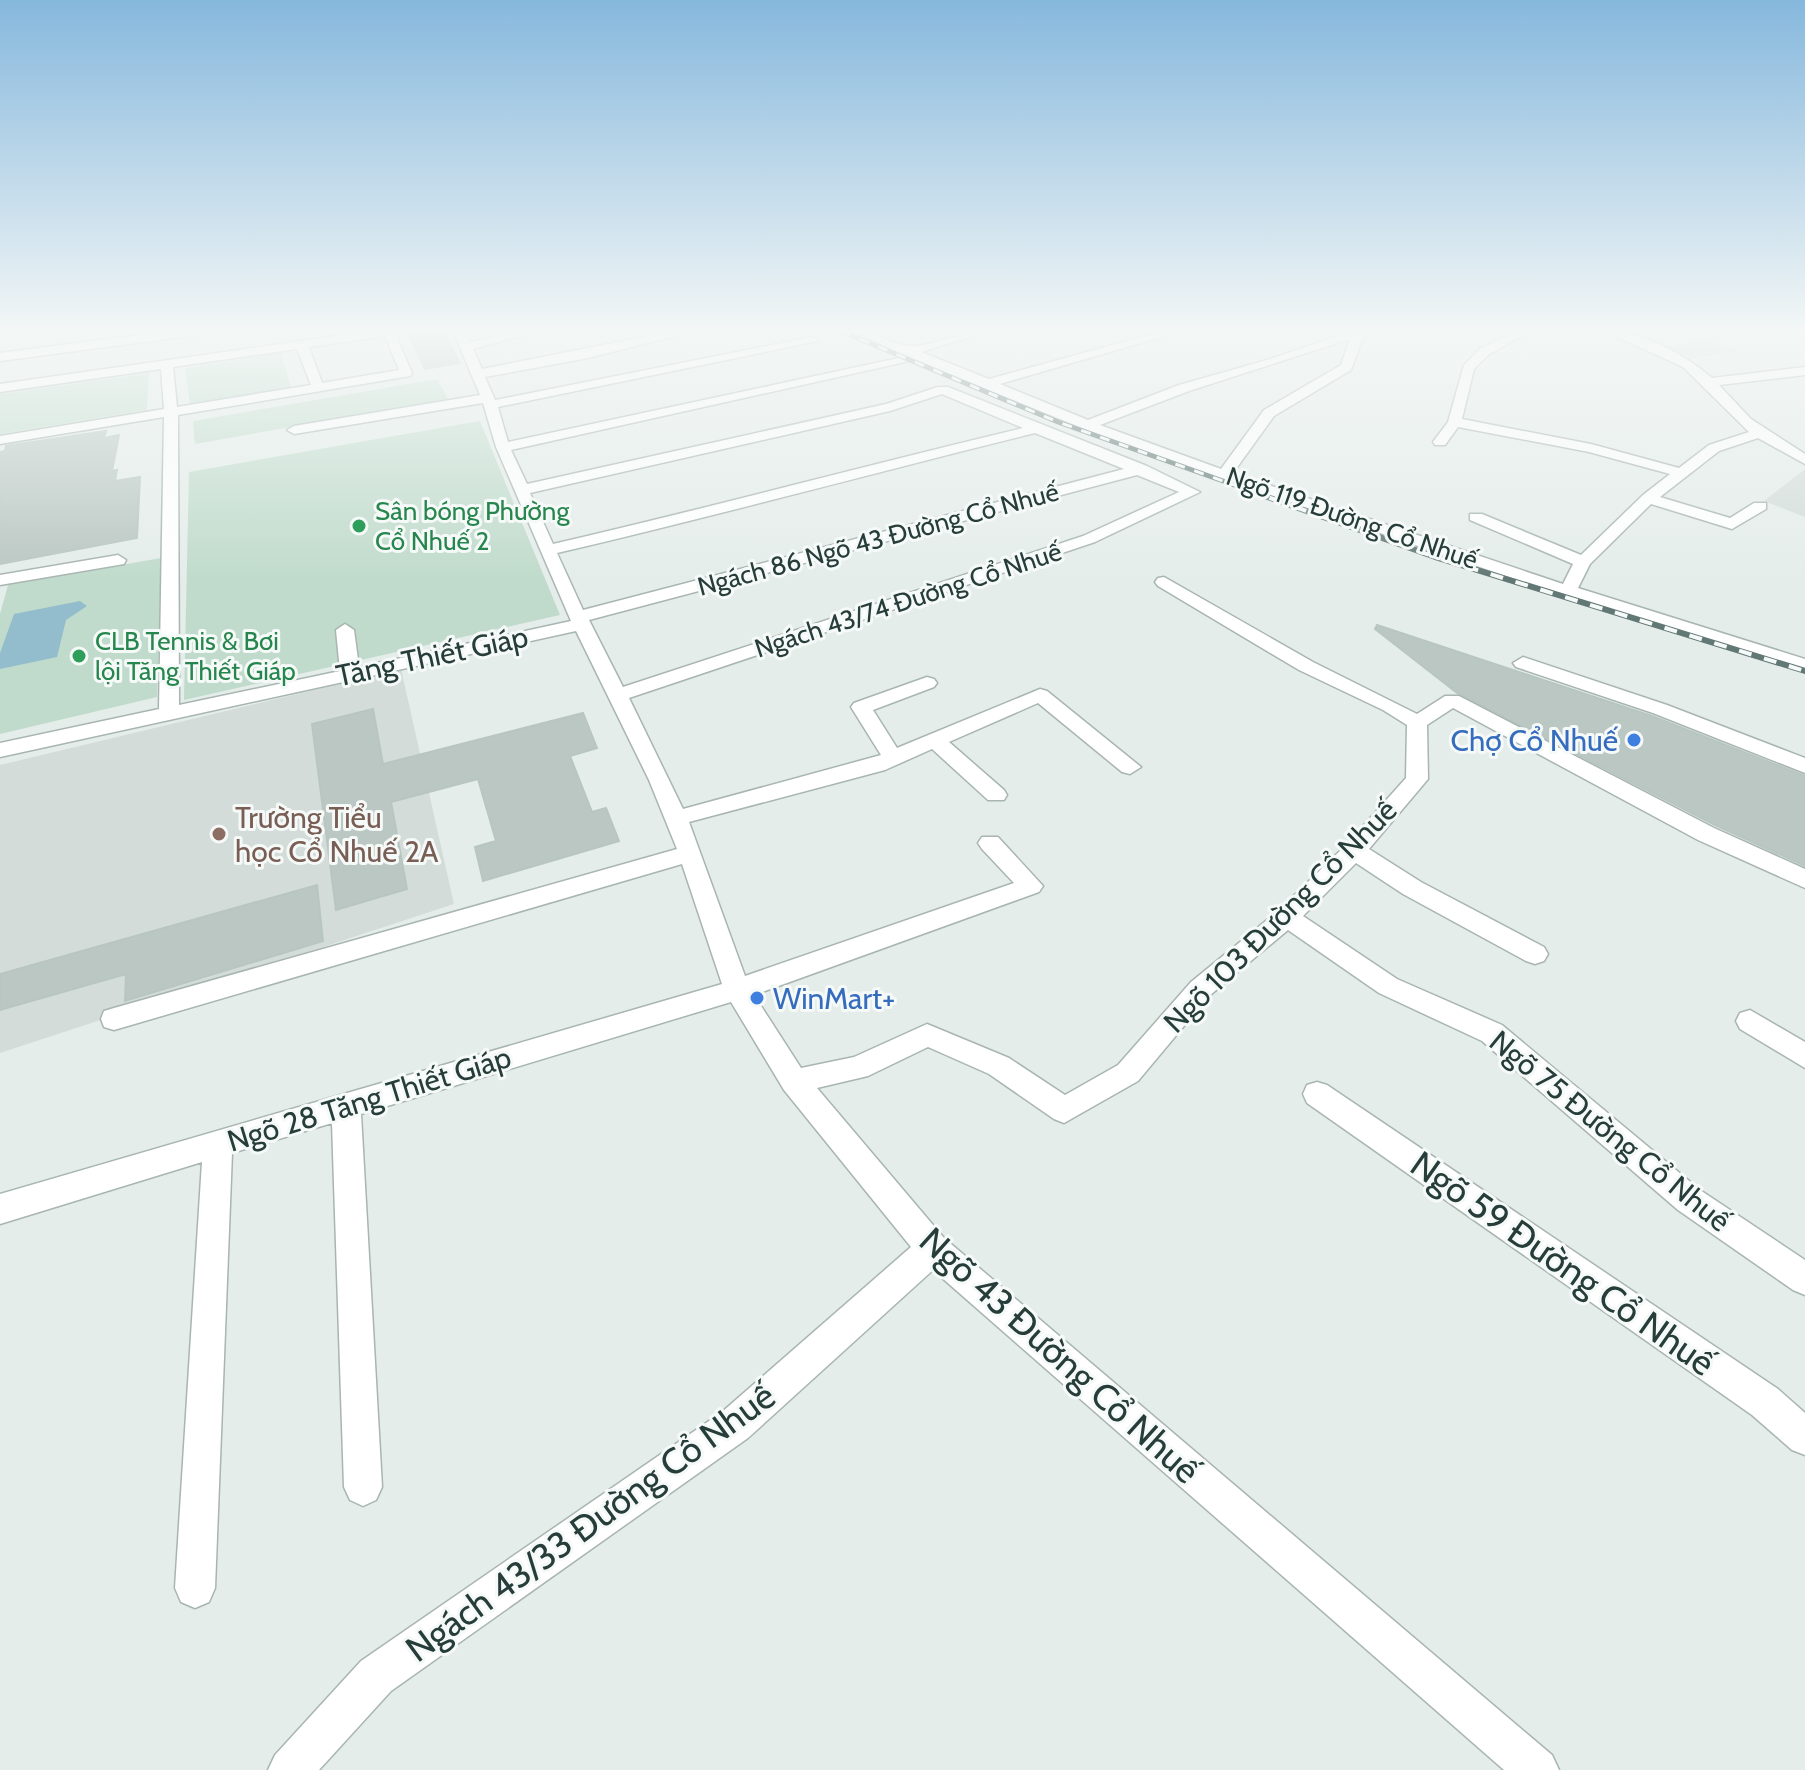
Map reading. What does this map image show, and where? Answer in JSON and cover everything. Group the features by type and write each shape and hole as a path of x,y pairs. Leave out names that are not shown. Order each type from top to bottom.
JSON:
{"street":[{"path":"0,440 167,414"},
{"path":"169,713 171,414"},
{"path":"294,430 376,414"},
{"name":"Ngõ 43 Đường Cổ Nhuế","path":"492,414 503,447 548,550 676,818 737,990 794,1081 933,1249 1537,1770"},
{"path":"503,447 651,414"},
{"path":"522,490 861,414"},
{"path":"998,414 1139,469"},
{"name":"Ngõ 119 Đường Cổ Nhuế","path":"1053,414 1120,442 1176,458 1568,591 1805,665"},
{"path":"1072,422 1100,414"},
{"path":"1224,474 1234,466 1247,440 1269,414"},
{"path":"1440,442 1455,422 1457,414"},
{"path":"1737,414 1759,433 1805,460"},
{"path":"1455,422 1591,448 1681,473"},
{"path":"548,550 688,518 871,468 1034,429"},
{"path":"1568,591 1583,562 1648,498 1714,448 1759,433"},
{"name":"Ngách 86 Ngõ 43 Đường Cổ Nhuế","path":"581,621 1176,458"},
{"name":"Ngách 43/74 Đường Cổ Nhuế","path":"619,695 1089,539 1192,492 1139,469"},
{"path":"1648,498 1732,524 1760,506"},
{"path":"1476,517 1583,562"},
{"path":"0,580 118,560"},
{"path":"1164,582 1306,666 1417,723 1452,700 1706,834 1805,879"},
{"name":"Tăng Thiết Giáp","path":"0,750 581,621"},
{"path":"345,630 350,674"},
{"path":"1523,663 1660,709 1805,766"},
{"path":"893,758 861,707 927,683"},
{"path":"676,818 877,765 1040,695 1130,767"},
{"name":"Ngõ 103 Đường Cổ Nhuế","path":"794,1081 858,1068 927,1035 999,1066 1064,1110 1128,1073 1200,989 1287,917 1354,851 1417,779 1417,723"},
{"path":"934,740 996,795"},
{"name":"Ngõ 28 Tăng Thiết Giáp","path":"0,1209 737,990 1031,886 990,843"},
{"path":"1354,851 1412,888 1535,954"},
{"path":"114,1019 690,853"},
{"name":"Ngõ 75 Đường Cổ Nhuế","path":"1287,917 1388,986 1492,1033 1689,1200 1805,1279"},
{"path":"1750,1021 1805,1056"},
{"name":"Ngõ 59 Đường Cổ Nhuế","path":"1317,1094 1765,1402 1805,1437"},
{"path":"346,1106 363,1487"},
{"path":"195,1588 218,1144"},
{"name":"Ngách 43/33 Đường Cổ Nhuế","path":"290,1770 376,1676 735,1425 933,1249"}],"shaded area":[{"path":"1805,469 1805,517 1764,501"},
{"name":"Trường Tiểu học Cổ Nhuế 2A","path":"401,669 454,904 0,1053 0,765"}],"green space":[{"path":"0,414 125,414 0,434"},
{"path":"236,414 366,414 195,444 193,421"},
{"name":"Sân bóng Phường Cổ Nhuế 2","path":"480,421 560,615 184,700 189,472"},
{"name":"CLB Tennis & Bơi lội Tăng Thiết Giáp","path":"161,558 157,697 0,734 0,614 8,585"}],"water":[{"path":"80,601 87,606 66,620 57,657 0,669 0,653 14,614"}],"building":[{"path":"106,431 104,438 119,435 112,471 117,470 115,481 140,477 137,538 0,564 0,452 5,451 6,446"},
{"name":"Chợ Cổ Nhuế","path":"1377,625 1652,716 1805,776 1805,866 1715,825 1457,693 1375,629"},
{"path":"373,709 383,764 583,713 597,748 570,756 592,812 606,808 619,841 483,881 475,847 496,841 478,779 391,802 407,889 336,910 312,724"},
{"path":"317,885 323,941 125,1001 126,974 0,1010 0,974"}],"railway":[{"path":"1038,414 1251,491"},
{"path":"1245,489 1438,558 1805,671"}],"place":[{"name":"Sân bóng Phường Cổ Nhuế 2","path":"359,526"},
{"name":"CLB Tennis & Bơi lội Tăng Thiết Giáp","path":"79,656"},
{"name":"Chợ Cổ Nhuế","path":"1634,740"},
{"name":"Trường Tiểu học Cổ Nhuế 2A","path":"219,834"},
{"name":"WinMart+","path":"757,998"}]}
